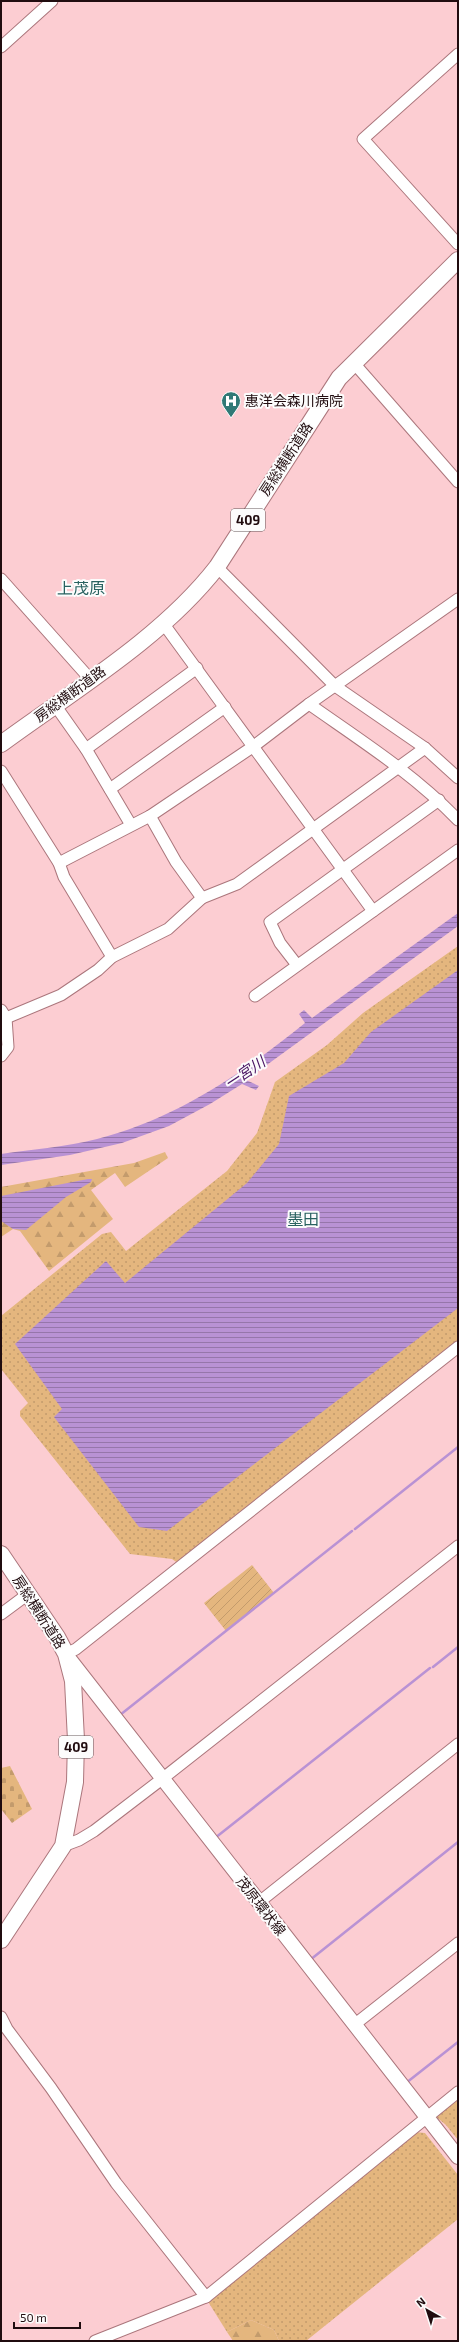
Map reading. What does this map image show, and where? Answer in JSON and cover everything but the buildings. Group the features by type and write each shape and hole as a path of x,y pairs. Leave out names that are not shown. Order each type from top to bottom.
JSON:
{"highway":[{"name":"房総横断道路","path":"1,744 55,704 91,680 201,588 217,567 339,378 353,362 458,260"},
{"name":"房総横断道路","path":"1,1554 66,1654 73,1681 76,1710 75,1782 63,1846 1,1940"}],"main road":[{"name":"茂原環状線","path":"66,1654 258,1903 458,2157"}],"street":[{"path":"1,47 52,1"},
{"path":"458,54 363,139 458,244"},
{"path":"353,362 458,482"},
{"path":"217,567 335,686 425,748 458,778"},
{"path":"1,579 91,680"},
{"path":"59,863 150,816 254,746 309,704 458,599"},
{"path":"162,622 314,828 373,911"},
{"path":"86,749 197,668"},
{"path":"55,704 86,749 131,825"},
{"path":"309,704 399,767 439,800 458,820"},
{"path":"110,789 225,707"},
{"path":"1,1056 8,1047 3,1014 61,995 98,970 112,957 168,929 202,898 237,884 425,748"},
{"path":"1,771 59,863 64,877 112,957"},
{"path":"297,965 280,943 270,922 439,800"},
{"path":"150,816 176,862 202,898"},
{"path":"255,996 458,850"},
{"path":"66,1654 76,1649 458,1347"},
{"path":"63,1846 79,1840 94,1831 458,1546"},
{"path":"1,1614 28,1594"},
{"path":"258,1903 458,1744"},
{"path":"354,2025 458,1943"},
{"path":"1,2016 7,2029 51,2088 116,2183 206,2297"},
{"path":"95,2341 206,2297 428,2119 458,2092"}],"green space":[{"path":"458,946 458,1344 179,1564 172,1559 130,1554 20,1416 20,1411 28,1403 1,1369 1,1316 102,1234 111,1232 126,1251 227,1171 257,1133 275,1082 327,1045 363,1013"},
{"path":"165,1152 168,1158 125,1187 115,1173 91,1190 113,1219 49,1271 20,1231 13,1229 1,1237 1,1187 134,1163"},
{"path":"252,1565 274,1593 226,1631 204,1603"},
{"path":"10,1766 32,1809 12,1823 1,1809 1,1768"},
{"path":"458,2095 458,2140 446,2125 434,2115"},
{"path":"415,2132 425,2133 458,2175 458,2219 306,2341 279,2341 274,2330 251,2320 227,2332 207,2300"},
{"path":"251,2320 274,2330 279,2341 233,2341 227,2332"}],"water":[{"name":"一宮川","path":"458,913 458,926 246,1080 259,1086 256,1090 242,1084 210,1104 169,1126 122,1143 70,1155 1,1165 1,1154 73,1144 97,1139 126,1130 181,1107 233,1076 282,1042 305,1023 299,1014 304,1010 312,1018"},
{"path":"458,970 458,1308 167,1531 139,1527 54,1417 62,1409 15,1344 106,1261 125,1283 247,1183 279,1144 289,1096 344,1063 371,1032"},
{"path":"92,1179 91,1182 66,1197 26,1230 13,1229 1,1221 1,1196"}],"waterway":[{"path":"355,1529 458,1447"},
{"path":"120,1715 352,1531"},
{"path":"433,1667 458,1647"},
{"path":"215,1838 430,1668"},
{"path":"310,1960 458,1842"},
{"path":"406,2083 458,2042"}],"place":[{"name":"惠洋会森川病院","path":"231,418"}],"district":[{"name":"上茂原","path":"81,588"},
{"name":"墨田","path":"303,1219"}]}
